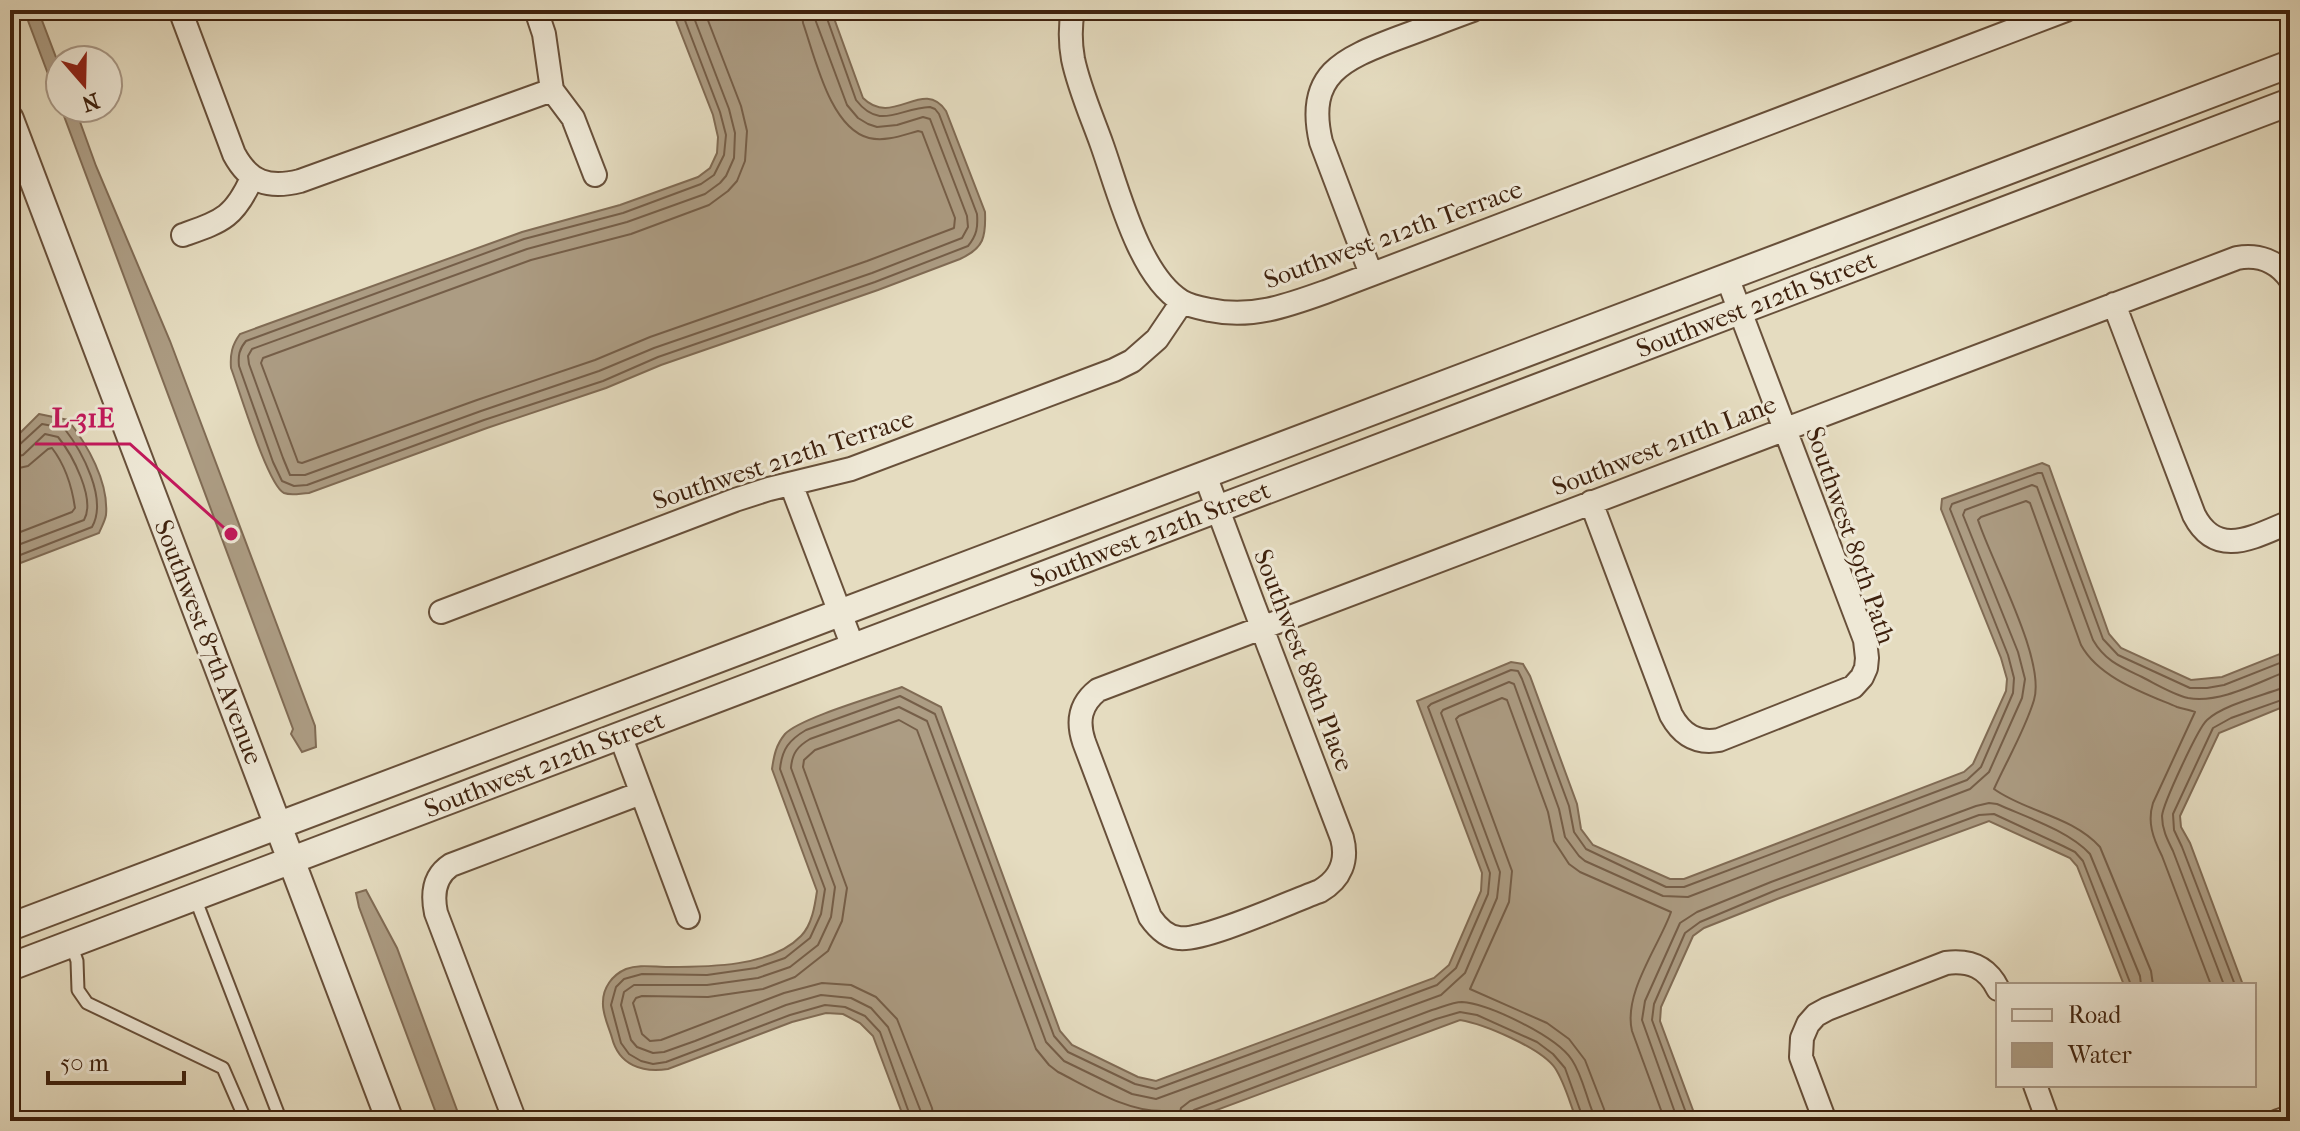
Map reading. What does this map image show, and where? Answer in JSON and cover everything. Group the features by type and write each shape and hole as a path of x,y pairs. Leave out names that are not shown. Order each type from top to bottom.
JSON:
{"street":[{"path":"180,10 234,154 252,178 279,184 300,181 552,90"},
{"path":"536,10 544,34 552,90 573,118 595,175"},
{"path":"1073,10 1071,42 1076,73 1129,222 1152,269 1170,293 1182,302"},
{"path":"1371,274 1321,142 1316,109 1323,86 1341,64 1353,56 1473,10"},
{"name":"Southwest 212th Terrace","path":"441,612 735,500 851,469 1114,370 1132,361 1157,339 1182,302 1231,314 1263,312 1303,300 2066,10"},
{"name":"Southwest 212th Street","path":"10,927 2290,64"},
{"name":"Southwest 212th Street","path":"10,967 2290,102"},
{"name":"Southwest 87th Avenue","path":"10,119 390,1121"},
{"path":"183,235 228,216 240,203 252,178"},
{"name":"Southwest 211th Lane","path":"1170,936 1153,921 1146,909 1082,735 1080,720 1083,708 1094,693 2237,258 2259,257 2279,266 2290,279"},
{"name":"Southwest 89th Path","path":"1591,502 1671,715 1687,735 1697,740 1719,740 1845,691 1862,677 1867,658 1865,640 1727,277"},
{"path":"2114,304 2202,529 2211,537 2223,541 2240,541 2290,522"},
{"name":"Southwest 88th Place","path":"1170,936 1186,939 1204,935 1320,891 1334,881 1345,857 1342,838 1205,475"},
{"path":"791,484 853,647"},
{"path":"620,735 688,917"},
{"path":"515,1121 436,913 434,896 438,878 451,865 641,793"},
{"path":"1825,1121 1803,1062 1801,1044 1804,1031 1816,1015 1940,964 1971,963 1990,976 1996,986"},
{"path":"2036,1087 2048,1121"},
{"path":"2278,1121 2290,1117"}],"lane":[{"path":"194,897 281,1121"},
{"path":"71,944 77,961 78,990 87,1003 223,1068 246,1121"}],"water":[{"path":"24,10 38,10 51,44 44,44 44,63"},
{"path":"672,10 831,10 863,98 874,106 885,108 928,99 937,102 946,111 985,212 984,235 979,246 960,259 661,365 606,388 309,493 284,493 277,486 262,456 231,368 232,350 240,334 522,232 620,205 698,177 710,168 717,153 718,137 713,115"},
{"path":"67,124 81,124 170,341 315,726 316,747 302,752 291,734 293,729"},
{"path":"39,414 68,420 82,440 100,477 106,515 99,533 10,567 10,443"},
{"path":"2042,463 2049,466 2109,634 2121,648 2191,680 2222,677 2290,650 2290,704 2219,733 2180,816 2181,827 2190,843 2242,983 2123,983 2077,866 2070,858 1989,821 1777,899 1704,928 1693,936 1661,1007 1660,1021 1697,1121 1577,1121 1562,1080 1548,1060 1511,1038 1460,1020 1187,1121 905,1121 873,1036 860,1023 843,1014 826,1013 792,1022 668,1069 649,1070 633,1065 615,1047 605,1016 603,997 613,978 621,972 636,967 701,967 756,959 788,946 805,931 817,891 772,769 777,746 785,734 806,721 902,687 941,707 1060,1031 1072,1045 1138,1077 1156,1081 1434,978 1449,965 1481,891 1482,873 1417,701 1511,662 1523,664 1530,676 1577,804 1581,829 1593,845 1670,879 1684,879 1964,772 1973,764 2006,691 2007,679 1941,509 1942,499"},
{"path":"366,890 397,948 461,1121 439,1121 359,907 356,893"}],"place":[{"name":"L-31E","path":"231,534"}]}
